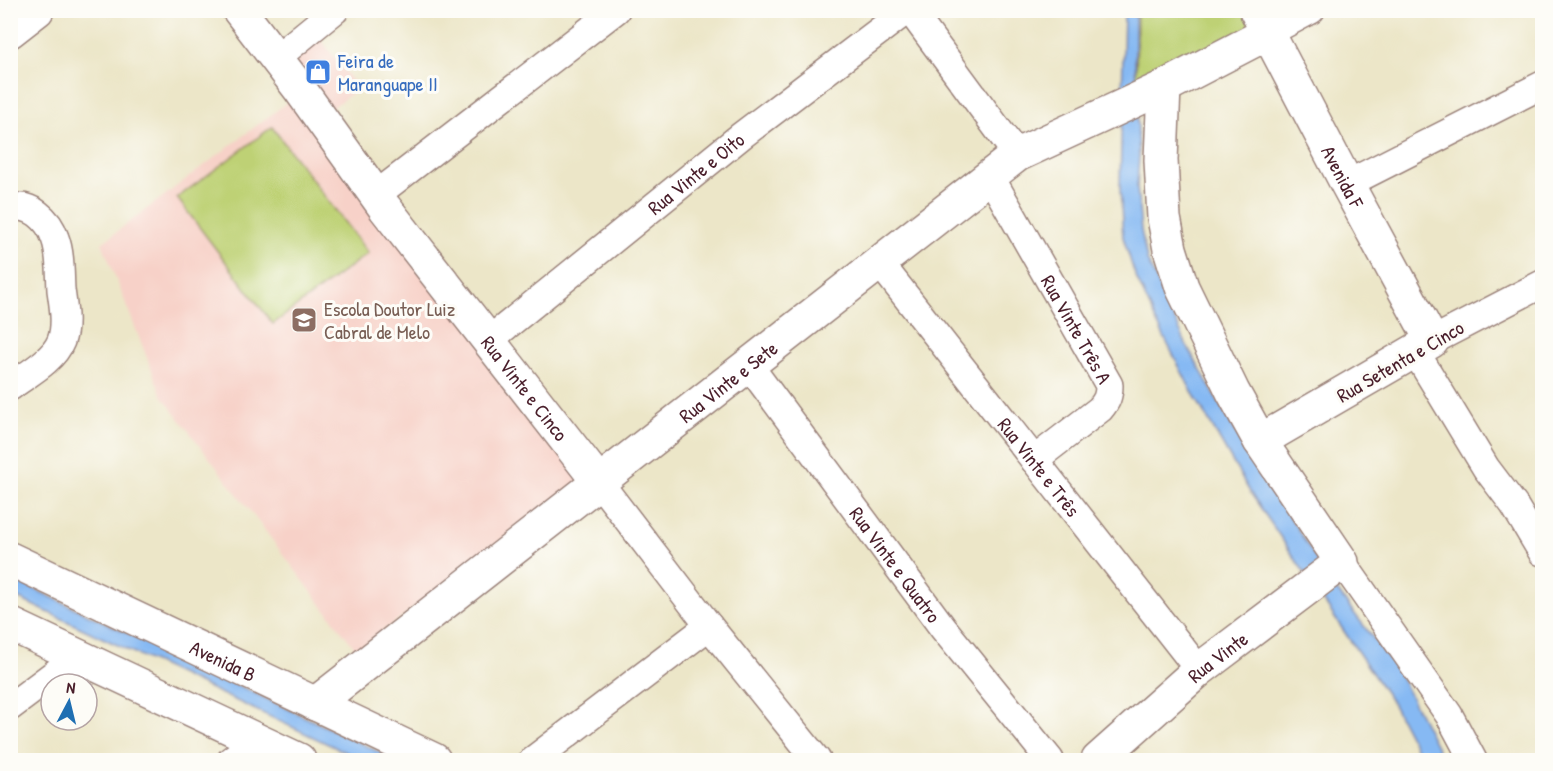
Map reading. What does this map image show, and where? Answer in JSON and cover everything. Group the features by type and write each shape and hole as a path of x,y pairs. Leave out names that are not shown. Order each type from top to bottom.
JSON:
{"street":[{"path":"10,31 37,10"},
{"name":"Rua Vinte e Cinco","path":"239,10 376,195 709,626 817,760"},
{"path":"275,59 335,10"},
{"path":"376,195 616,10"},
{"path":"909,10 1017,154"},
{"name":"Rua Vinte e Oito","path":"488,340 741,136 909,10"},
{"path":"1262,22 1311,10"},
{"name":"Rua Vinte e Sete","path":"315,704 1017,154 1161,88 1262,22"},
{"name":"Avenida F","path":"1262,22 1347,184 1424,346 1486,468 1514,505 1542,552"},
{"path":"1347,184 1542,85"},
{"path":"1161,88 1164,218 1170,249 1182,287 1233,392 1260,441 1340,563 1449,715 1473,760"},
{"name":"Rua Vinte Três A","path":"990,176 1109,385 1107,401 1100,409 1034,460"},
{"path":"10,209 19,206 28,207 38,213 55,238 64,324 62,339 55,353 10,387"},
{"name":"Rua Vinte e Três","path":"879,261 1199,670"},
{"name":"Rua Setenta e Cinco","path":"1260,441 1424,346 1542,284"},
{"name":"Rua Vinte e Quatro","path":"748,364 943,628 1050,760"},
{"name":"Avenida B","path":"10,559 434,760"},
{"name":"Rua Vinte","path":"1098,760 1199,670 1340,563"},
{"path":"10,624 299,760"},
{"path":"533,760 709,626"},
{"path":"10,708 78,656"},
{"path":"231,760 257,741"}],"shaded area":[{"name":"Feira de Maranguape II","path":"315,32 358,88 323,115 278,56"},
{"name":"Escola Doutor Luiz Cabral de Melo","path":"301,92 592,472 357,651 162,396 102,243"}],"green space":[{"path":"1137,11 1249,11 1259,32 1136,91"},
{"path":"272,127 368,253 273,324 177,198"}],"water":[{"path":"1124,11 1135,11 1139,156 1137,187 1141,230 1147,260 1187,346 1227,417 1332,584 1396,668 1443,760 1422,760 1391,701 1250,492 1191,390 1135,275 1123,237 1120,189"},
{"path":"11,578 396,760 362,760 11,595"}],"place":[{"name":"Feira de Maranguape II","path":"318,72"},
{"name":"Escola Doutor Luiz Cabral de Melo","path":"304,320"}]}
